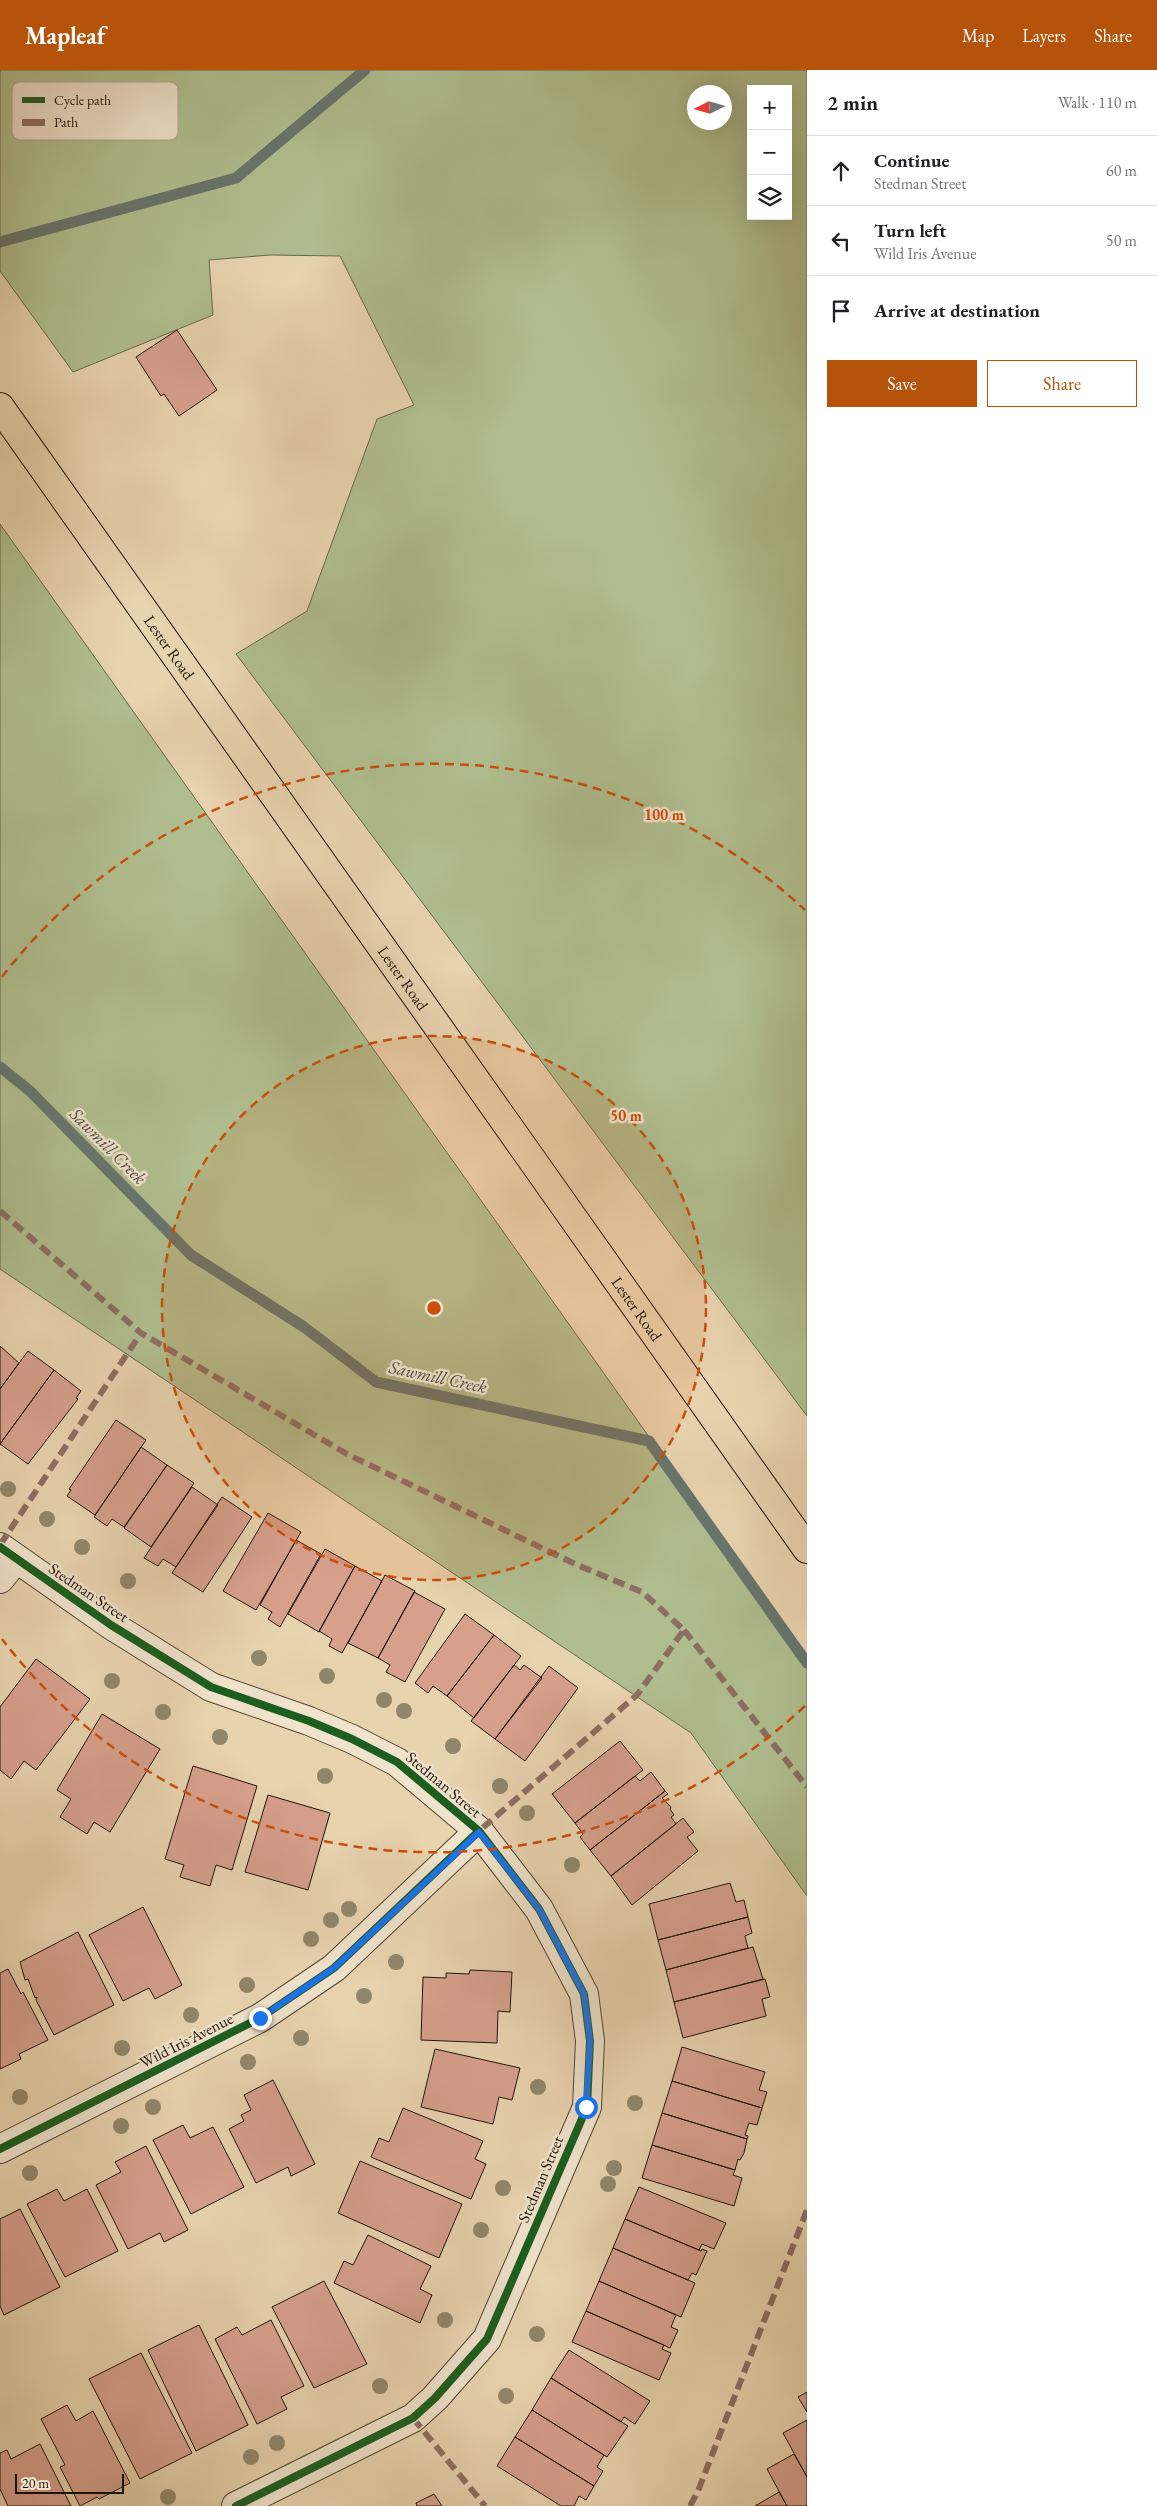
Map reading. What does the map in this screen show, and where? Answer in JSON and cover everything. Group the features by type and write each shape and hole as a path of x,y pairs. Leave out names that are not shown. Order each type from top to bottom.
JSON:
{"main road":[{"name":"Lester Road","path":"0,407 807,1549"}],"street":[{"name":"Stedman Street","path":"5,1562 211,1687 309,1721 352,1739 397,1762 479,1832 539,1909 584,1994 590,2041 586,2107 487,2339 435,2398 413,2418 236,2506"},
{"name":"Wild Iris Avenue","path":"0,2149 260,2018 334,1968 479,1832"}],"green space":[{"path":"0,70 807,70 807,1416 236,654 307,611 377,419 414,405 340,256 270,255 209,260 213,315 73,372 0,271"},
{"path":"0,524 807,1659 807,1896 691,1733 0,1269"}],"building":[{"path":"177,330 217,390 179,416 164,394 161,396 136,357"},
{"path":"0,1346 19,1363 0,1389"},
{"path":"28,1351 54,1370 0,1444 0,1389"},
{"path":"54,1370 81,1391 76,1398 78,1399 28,1464 0,1444"},
{"path":"116,1420 146,1440 95,1515 67,1496 71,1490 69,1489"},
{"path":"141,1447 167,1465 124,1527 112,1519 107,1526 94,1517"},
{"path":"167,1465 194,1483 151,1547 124,1528"},
{"path":"192,1487 218,1505 176,1567 163,1559 158,1566 144,1558"},
{"path":"222,1497 252,1517 203,1592 172,1573"},
{"path":"268,1513 301,1532 256,1610 223,1591"},
{"path":"296,1540 321,1554 280,1627 268,1619 272,1612 260,1605"},
{"path":"325,1549 355,1566 319,1632 288,1614"},
{"path":"355,1566 382,1581 342,1653 329,1646 332,1639 319,1631"},
{"path":"385,1575 415,1591 378,1658 348,1643"},
{"path":"414,1592 445,1609 405,1682 386,1672 390,1665 378,1658"},
{"path":"465,1614 494,1635 447,1696 433,1686 428,1693 415,1683"},
{"path":"494,1635 521,1656 474,1718 447,1696"},
{"path":"36,1659 90,1699 36,1770 24,1761 11,1779 0,1770 0,1707"},
{"path":"514,1665 520,1670 524,1665 542,1678 495,1739 471,1721"},
{"path":"549,1666 578,1688 525,1761 495,1739"},
{"path":"102,1714 160,1749 110,1832 94,1822 87,1834 60,1817 71,1799 57,1790"},
{"path":"620,1741 643,1770 575,1823 552,1794"},
{"path":"193,1766 257,1786 232,1870 216,1865 210,1886 180,1877 184,1865 165,1859"},
{"path":"651,1772 665,1791 590,1850 580,1837 583,1834 575,1823 635,1776 640,1781"},
{"path":"665,1791 668,1794 662,1798 671,1807 670,1809 674,1815 671,1817 676,1824 611,1876 590,1850"},
{"path":"268,1795 330,1813 308,1890 245,1872"},
{"path":"683,1818 694,1832 687,1837 698,1851 632,1905 611,1876"},
{"path":"730,1883 736,1902 744,1900 748,1917 658,1940 649,1904"},
{"path":"143,1907 182,1985 155,1999 149,1988 123,2001 89,1935"},
{"path":"748,1917 752,1933 745,1936 748,1948 666,1970 658,1940"},
{"path":"78,1932 114,2005 54,2035 36,2000 37,1997 35,1998 28,1979 25,1980 20,1962"},
{"path":"753,1947 763,1979 674,2002 666,1970"},
{"path":"8,1969 21,1994 23,1992 48,2040 19,2054 21,2059 0,2069 0,1973"},
{"path":"470,1970 512,1972 510,2012 498,2011 497,2043 421,2040 423,1977 446,1978 446,1973 469,1974"},
{"path":"765,1979 770,1997 762,1999 766,2016 683,2038 674,2002"},
{"path":"682,2047 765,2072 759,2090 767,2092 762,2108 672,2081"},
{"path":"435,2049 520,2068 512,2100 499,2097 493,2124 421,2107"},
{"path":"273,2080 315,2164 291,2176 288,2167 256,2183 229,2129 244,2121 241,2115 251,2110 244,2095"},
{"path":"672,2081 762,2108 757,2125 749,2123 745,2135 748,2136 747,2139 662,2113"},
{"path":"403,2108 483,2141 475,2159 486,2164 471,2199 371,2157 379,2138 389,2142"},
{"path":"662,2113 747,2139 744,2153 740,2160 738,2159 735,2170 652,2145"},
{"path":"183,2125 190,2138 213,2127 244,2187 191,2214 153,2140"},
{"path":"652,2145 735,2170 733,2175 742,2178 734,2206 642,2178"},
{"path":"146,2146 188,2230 164,2242 160,2233 128,2249 96,2185 121,2172 115,2162"},
{"path":"360,2161 462,2204 439,2258 338,2213"},
{"path":"639,2187 726,2223 714,2249 702,2244 699,2250 625,2219"},
{"path":"57,2189 64,2201 87,2189 118,2251 65,2277 27,2204"},
{"path":"20,2209 60,2287 4,2315 0,2306 0,2219"},
{"path":"625,2219 701,2251 702,2249 707,2251 696,2275 692,2273 688,2280 613,2248"},
{"path":"368,2235 431,2266 420,2289 432,2295 420,2323 334,2283 344,2261 353,2265"},
{"path":"613,2248 695,2283 681,2317 599,2281"},
{"path":"324,2281 367,2364 314,2388 272,2307"},
{"path":"599,2281 676,2315 671,2327 678,2330 670,2348 586,2311"},
{"path":"586,2311 664,2345 662,2349 671,2353 659,2380 572,2342"},
{"path":"271,2320 304,2386 281,2397 287,2409 257,2424 215,2339 237,2327 242,2335"},
{"path":"199,2325 248,2425 196,2451 148,2350"},
{"path":"569,2350 650,2401 635,2424 624,2417 621,2422 551,2378"},
{"path":"141,2353 192,2453 140,2479 89,2379"},
{"path":"551,2378 628,2426 607,2457 532,2410"},
{"path":"807,2392 807,2412 798,2397"},
{"path":"67,2405 76,2421 93,2411 130,2483 99,2499 97,2497 80,2506 60,2467 65,2465 41,2419"},
{"path":"532,2410 604,2455 597,2467 603,2471 594,2486 515,2437"},
{"path":"807,2420 807,2477 783,2433"},
{"path":"515,2437 594,2486 586,2500 579,2496 574,2506 561,2506 497,2466"},
{"path":"40,2444 71,2506 8,2506 0,2489 0,2453 7,2450 11,2459"},
{"path":"794,2454 807,2477 807,2506 787,2506 767,2469"},
{"path":"779,2492 787,2506 755,2506"},
{"path":"434,2494 442,2506 417,2506 416,2503"}],"waterway":[{"path":"0,242 236,178 365,70"},
{"name":"Sawmill Creek","path":"0,1067 30,1091 191,1255 304,1327 376,1382 649,1441 807,1663"}],"marked path":[{"path":"0,1211 141,1333 347,1454 575,1564 642,1592 684,1630 637,1695 479,1831"},
{"path":"0,1545 141,1333"},
{"path":"684,1630 807,1787"},
{"path":"690,2506 698,2491 807,2210"},
{"path":"413,2418 485,2506"}],"cycle path":[{"path":"0,1547 111,1625 211,1687 309,1721 352,1739 397,1762 479,1831 539,1909 584,1994 590,2041 587,2107 487,2339 435,2398 413,2418 236,2506"},
{"path":"0,2149 260,2018 334,1968 479,1831"}],"route":[{"path":"260,2018 334,1968 479,1832 539,1909 584,1994 590,2041 586,2107"}]}
